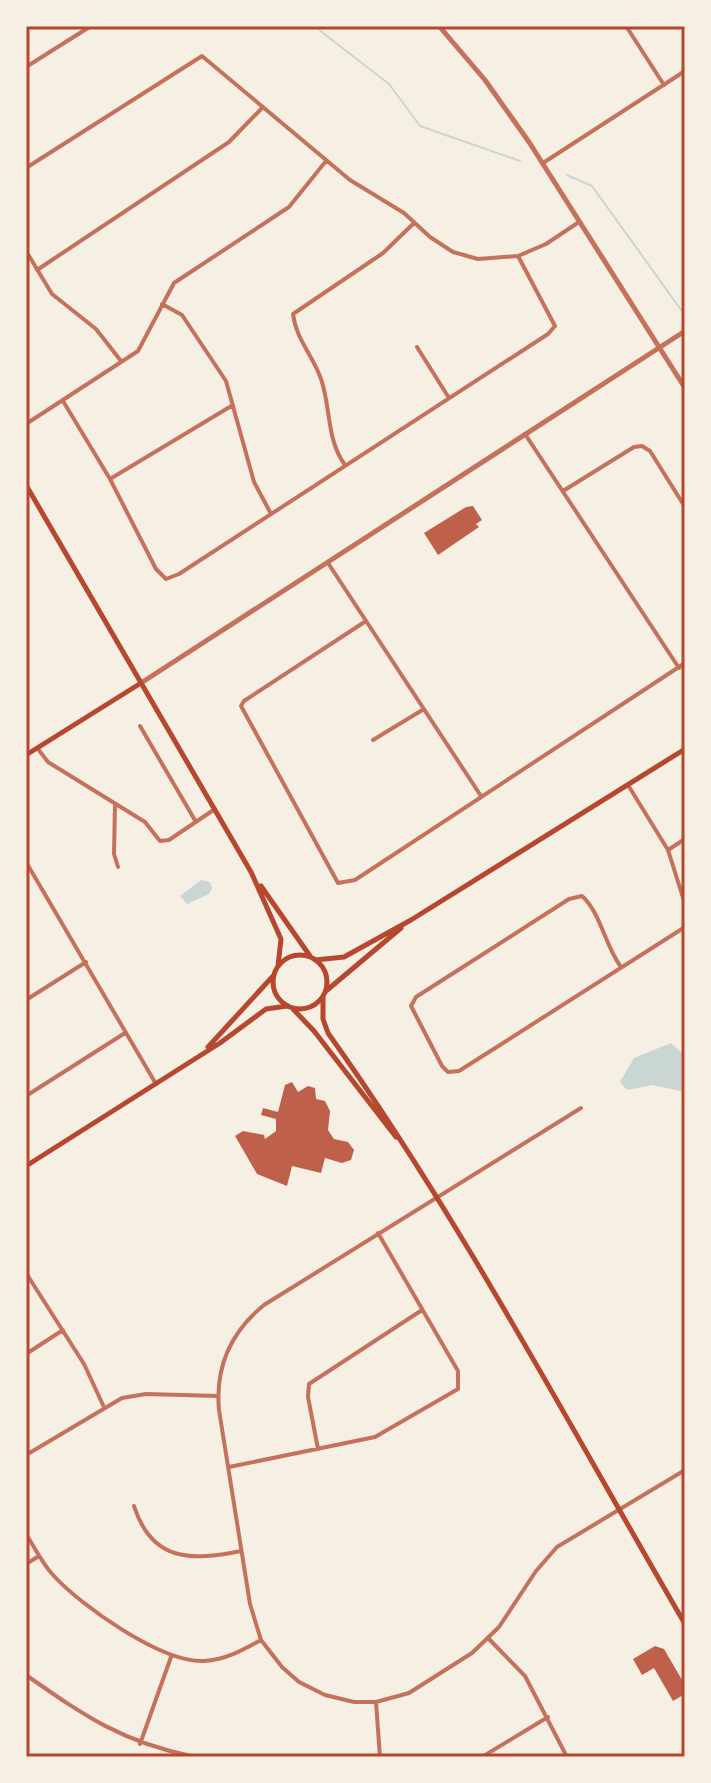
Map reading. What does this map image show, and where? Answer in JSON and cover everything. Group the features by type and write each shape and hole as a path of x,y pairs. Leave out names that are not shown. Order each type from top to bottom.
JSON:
{"main road":[{"path":"26,485 251,872 281,939 274,974 207,1048 26,1166"},
{"path":"26,755 141,683"},
{"path":"278,966 296,955 344,957 411,920 685,749"},
{"path":"251,872 326,974 323,1019 328,1033 392,1123 400,1140"},
{"path":"207,1048 220,1043 269,1007 310,1008 411,920"},
{"path":"274,974 275,993 400,1140 439,1199 685,1624"}],"street":[{"path":"26,67 91,26"},
{"path":"439,26 485,80 543,163 685,388"},
{"path":"626,26 664,85"},
{"path":"26,168 202,56 326,161 414,223 441,246 466,256 518,256 546,244 580,221"},
{"path":"543,163 685,71"},
{"path":"37,270 229,142 263,107"},
{"path":"26,424 121,361 145,341 162,304 182,277 289,207 326,161"},
{"path":"345,465 334,447 321,378 295,330 293,314 383,253 414,223"},
{"path":"26,251 60,303 96,329 121,361"},
{"path":"63,401 110,479 156,569 166,579 548,334 555,326 518,256"},
{"path":"162,304 187,322 226,381 254,482 270,513"},
{"path":"141,683 685,331"},
{"path":"417,347 449,398"},
{"path":"110,479 233,405"},
{"path":"525,434 679,668"},
{"path":"563,491 634,447 642,446 650,451 685,507"},
{"path":"328,563 481,796"},
{"path":"366,621 244,701 241,706 338,883 355,880 685,663"},
{"path":"373,740 424,709"},
{"path":"140,726 196,822"},
{"path":"38,749 48,762 145,822 160,841 169,840 215,809"},
{"path":"628,785 668,850 685,904"},
{"path":"115,806 114,854 118,867"},
{"path":"668,850 685,839"},
{"path":"26,862 156,1084"},
{"path":"621,967 605,942 592,905 582,896 569,899 416,997 411,1006 442,1066 448,1072 459,1071 685,927"},
{"path":"26,1000 86,962"},
{"path":"26,1096 125,1033"},
{"path":"581,1108 439,1199 378,1233 251,1316 231,1342 224,1359 218,1396 252,1613 261,1640 282,1667 310,1688 344,1700 376,1702 419,1689 489,1639 553,1551 685,1470"},
{"path":"229,1467 380,1435 458,1389 458,1371 378,1233"},
{"path":"26,1273 84,1364 103,1406"},
{"path":"318,1449 308,1397 309,1384 422,1310"},
{"path":"26,1354 63,1330"},
{"path":"26,1455 103,1406 146,1394 218,1396"},
{"path":"134,1506 140,1524 173,1554 197,1558 242,1551"},
{"path":"26,1534 39,1556 64,1586 150,1647 171,1657 217,1659 261,1640"},
{"path":"26,1564 39,1556"},
{"path":"489,1639 525,1676 567,1757"},
{"path":"140,1744 171,1657"},
{"path":"26,1675 95,1723 140,1744 195,1757"},
{"path":"376,1702 380,1757"},
{"path":"482,1757 548,1717"}],"shaded area":[{"path":"201,880 210,882 212,888 209,894 187,904 180,896"},
{"path":"671,1043 685,1056 685,1092 652,1085 627,1090 620,1082 634,1058"}],"building":[{"path":"473,506 482,520 476,524 479,527 438,555 424,533 466,507"},
{"path":"292,1082 298,1092 308,1086 315,1088 316,1099 325,1101 330,1111 328,1130 334,1139 348,1142 354,1150 351,1160 342,1163 325,1158 321,1173 292,1166 287,1186 257,1174 235,1136 243,1131 264,1135 265,1139 276,1131 276,1119 261,1115 263,1108 278,1112 285,1085"},
{"path":"655,1646 664,1649 685,1685 685,1694 673,1701 654,1668 642,1675 633,1659"}],"waterway":[{"path":"314,26 389,84 420,126 520,161"},
{"path":"567,175 592,186 684,314"}]}
